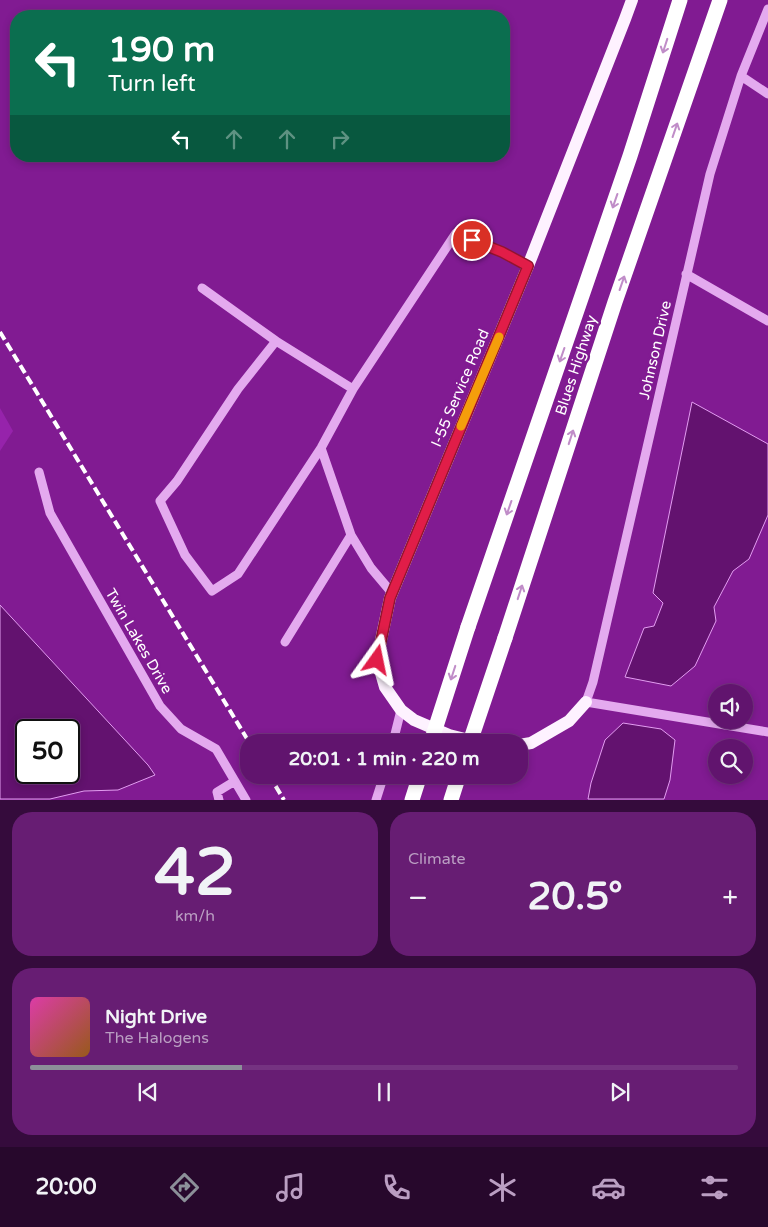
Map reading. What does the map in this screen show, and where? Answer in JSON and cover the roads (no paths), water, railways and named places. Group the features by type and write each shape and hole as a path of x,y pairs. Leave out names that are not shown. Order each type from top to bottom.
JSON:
{"highway":[{"name":"Blues Highway","path":"434,734 468,627 630,156 680,0"},
{"name":"Blues Highway","path":"473,734 615,302 720,0"},
{"path":"412,800 417,784"},
{"path":"451,800 457,784"}],"main road":[{"name":"I-55 Service Road","path":"447,734 414,720 401,710 385,687 377,660 390,598 528,266 632,0"},
{"path":"528,744 569,721 586,702"}],"street":[{"name":"Johnson Drive","path":"586,702 593,682 710,174 741,76 768,9"},
{"path":"741,76 768,94"},
{"path":"276,341 238,389 177,481 160,502 185,555 212,591 238,574 320,448 353,390 456,233 502,252 528,266"},
{"path":"686,274 768,322"},
{"path":"202,288 276,341 353,390"},
{"path":"320,448 351,535 371,568 392,593"},
{"name":"Twin Lakes Drive","path":"39,472 50,513 160,706 181,729 216,748 246,800"},
{"path":"285,642 351,535"},
{"path":"586,702 768,732"},
{"path":"395,734 401,710"},
{"path":"219,800 217,792 235,781"},
{"path":"376,800 381,784"}],"railway":[{"path":"0,332 244,734"},
{"path":"274,784 284,800"}]}
